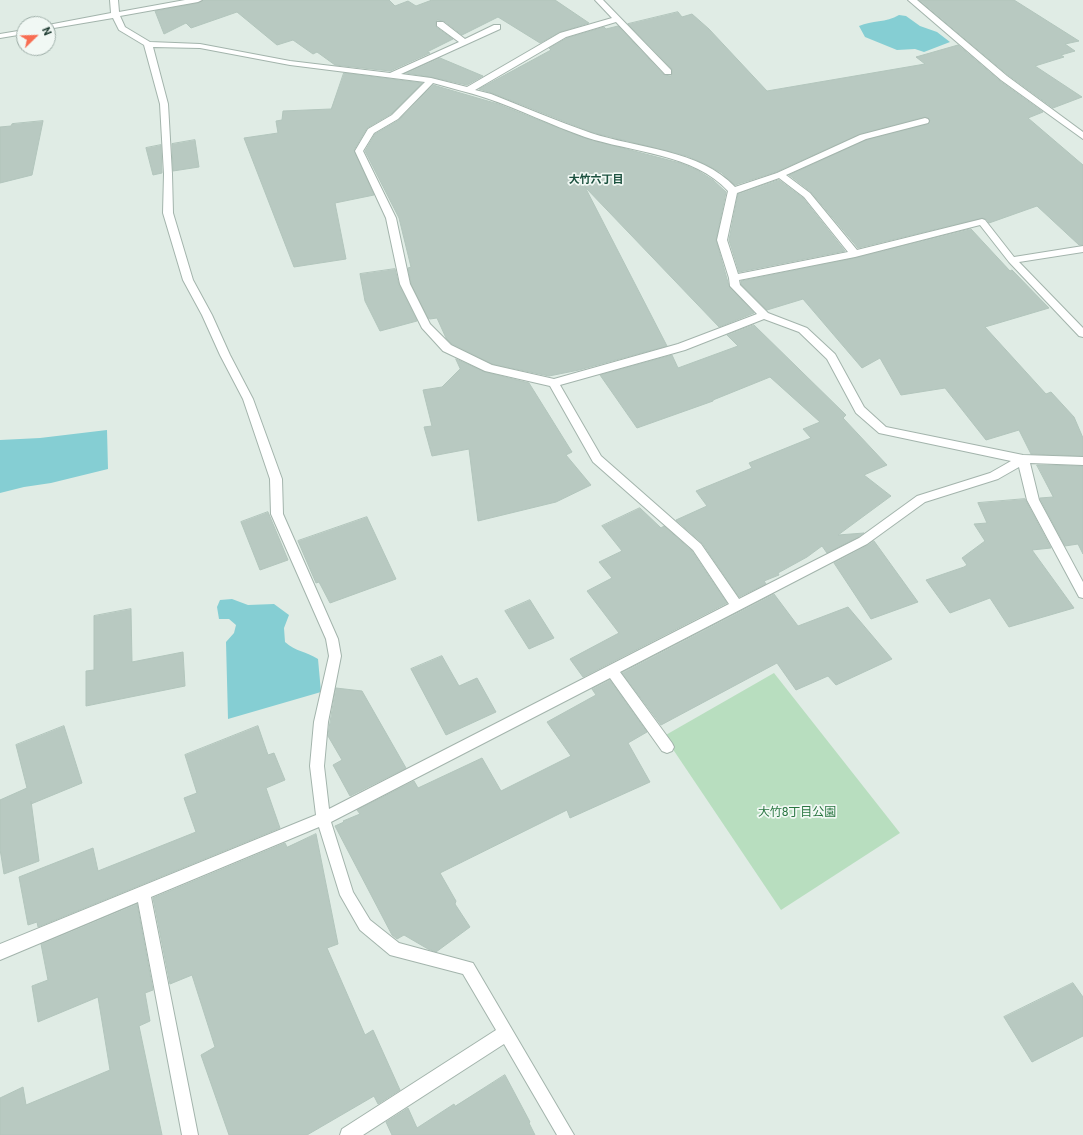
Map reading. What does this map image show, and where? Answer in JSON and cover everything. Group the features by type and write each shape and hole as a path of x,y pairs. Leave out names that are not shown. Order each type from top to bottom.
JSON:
{"street":[{"path":"114,0 116,14 122,28 148,44 200,46 290,63 431,80 488,96 589,135 680,159 707,170 725,182 733,191"},
{"path":"56,25 198,0"},
{"path":"599,0 668,72"},
{"path":"912,0 1004,78 1083,136"},
{"path":"468,90 563,35 617,19"},
{"path":"440,24 464,42"},
{"path":"392,75 497,27"},
{"path":"0,36 16,33"},
{"path":"148,44 164,104 168,174 168,213 188,280 207,315 225,355 248,399 276,479 277,514 332,640 335,656 321,722 317,766 323,819 347,895 365,925 395,950 468,968 566,1135"},
{"path":"431,80 395,117 371,131 359,151 391,218 405,284 426,326 447,348 489,368 554,383 681,347 764,315"},
{"path":"733,191 780,175 863,137 925,121"},
{"path":"780,175 807,196 855,254"},
{"path":"733,191 722,240 734,278 735,286 764,315 803,330 832,357 860,410 883,430 1023,458 1083,461"},
{"path":"734,278 855,254 982,222 1012,260 1083,334"},
{"path":"1012,260 1083,249"},
{"path":"554,383 597,459 697,547 737,607"},
{"path":"1023,458 1033,500 1083,593"},
{"path":"0,952 323,819 863,541 921,499 994,476 1023,458"},
{"path":"612,671 667,747"},
{"path":"144,892 190,1135"},
{"path":"348,1135 506,1033"}],"green space":[{"name":"大竹8丁目公園","path":"774,673 900,833 781,910 664,736"}],"water":[{"path":"899,15 906,16 920,26 937,32 950,42 924,52 915,49 897,50 865,37 859,26 894,18"},
{"path":"107,430 108,469 51,483 24,487 0,493 0,440 40,438"},
{"path":"232,599 248,605 274,604 289,615 284,628 285,642 293,648 318,659 321,692 228,719 226,642 234,633 236,625 229,619 219,619 217,607 220,600"}],"building":[{"path":"203,0 389,0 395,6 408,1 416,6 432,0 555,0 589,23 560,32 540,43 498,17 462,35 444,21 437,20 436,27 453,39 427,52 430,53 390,71 335,65 317,52 313,54 293,40 277,45 237,12 191,28 186,23 164,34 155,11 198,3"},
{"path":"919,0 1014,0 1079,41 1065,44 1075,51 1061,55 1064,57 1035,66 1082,97 1053,108 1008,75"},
{"path":"678,12 682,17 692,14 709,29 767,91 925,64 916,57 958,45 1000,81 1043,112 1028,118 1083,165 1083,245 1079,245 1037,206 989,223 986,219 982,218 858,248 811,192 789,175 866,140 928,124 930,120 925,117 860,134 776,172 735,185 722,173 687,156 591,132 479,89 551,50 549,48 567,38 604,27 606,29 618,26 664,75 671,76 672,69 628,24"},
{"path":"440,58 483,76 467,85 406,73"},
{"path":"344,73 422,83 391,114 367,128 354,150 374,195 335,203 346,259 294,267 244,138 278,133 276,121 282,120 283,111 331,109"},
{"path":"433,85 498,104 584,138 680,163 697,170 713,180 726,192 716,240 729,286 754,313 719,327 585,187 667,346 579,370 549,376 492,364 452,344 446,338 437,318 428,318 411,284 408,268 411,267 399,218 365,151 375,134 399,120"},
{"path":"43,121 32,175 0,183 0,127 11,126 12,124"},
{"path":"195,140 199,167 173,171 172,144"},
{"path":"161,145 162,173 153,175 146,148"},
{"path":"779,180 803,198 845,251 739,272 729,240 738,194"},
{"path":"971,229 1010,271 1012,270 1049,308 985,327 1046,394 1051,392 1074,417 1083,438 1083,456 1031,454 1019,430 986,440 945,388 901,395 880,358 862,368 803,299 767,310 741,284 741,281 855,258"},
{"path":"395,269 399,285 417,321 380,331 365,301 360,274"},
{"path":"754,325 846,415 843,418 887,465 864,475 891,496 838,535 864,533 858,537 827,553 822,546 807,557 778,573 779,575 764,581 766,584 739,597 702,543 676,520 707,506 696,491 752,468 749,463 811,438 803,429 820,422 770,377 713,401 637,428 600,375 672,355 678,368 738,346 727,335"},
{"path":"456,359 485,372 529,383 572,452 566,455 591,485 556,502 478,521 469,449 432,456 424,427 432,426 423,390 442,387 460,369"},
{"path":"1037,465 1083,466 1083,554 1078,544 1065,546 1040,499 1053,497"},
{"path":"1025,499 1051,548 1032,550 1074,608 1009,627 990,598 950,613 926,580 964,567 967,565 962,558 985,541 974,524 987,523 978,503"},
{"path":"640,508 661,528 664,526 692,551 727,603 583,677 570,659 619,633 587,591 612,578 599,562 622,551 602,526"},
{"path":"268,512 288,560 260,570 241,522"},
{"path":"367,517 396,579 330,603 319,582 316,583 298,541"},
{"path":"874,541 918,602 871,619 834,563"},
{"path":"774,594 798,626 848,607 892,659 836,685 828,676 796,690 777,663 661,725 622,673"},
{"path":"530,600 554,638 529,649 505,611"},
{"path":"131,609 132,662 183,652 185,686 86,706 86,671 94,670 94,616"},
{"path":"442,656 459,686 477,678 496,712 446,735 411,669"},
{"path":"610,680 647,732 628,743 650,782 570,818 567,810 440,873 456,901 455,904 470,927 436,952 404,935 397,939 392,935 335,826 360,814 357,810 414,781 418,788 482,758 501,791 571,756 547,722 596,695 592,689"},
{"path":"336,688 362,691 406,768 350,796 333,765 342,760 328,736"},
{"path":"64,726 82,783 31,804 39,861 4,874 0,849 0,800 27,788 16,745"},
{"path":"258,726 268,755 274,753 285,780 266,788 280,828 38,927 37,922 28,925 19,877 93,848 98,871 196,832 184,798 197,793 185,755"},
{"path":"316,834 338,944 327,948 365,1035 373,1030 400,1090 378,1104 374,1096 307,1135 229,1135 201,1055 215,1047 192,975 170,984 153,898 285,843 287,847"},
{"path":"137,904 153,990 145,993 150,1021 139,1026 162,1135 0,1135 0,1098 23,1087 26,1105 110,1070 98,997 38,1022 32,986 48,980 41,944"},
{"path":"1073,983 1083,997 1083,1036 1032,1062 1004,1017"},
{"path":"505,1075 530,1122 529,1123 535,1135 392,1135 386,1122 408,1108 417,1128 454,1104 455,1106"}],"district":[{"name":"大竹六丁目","path":"596,180"}]}
